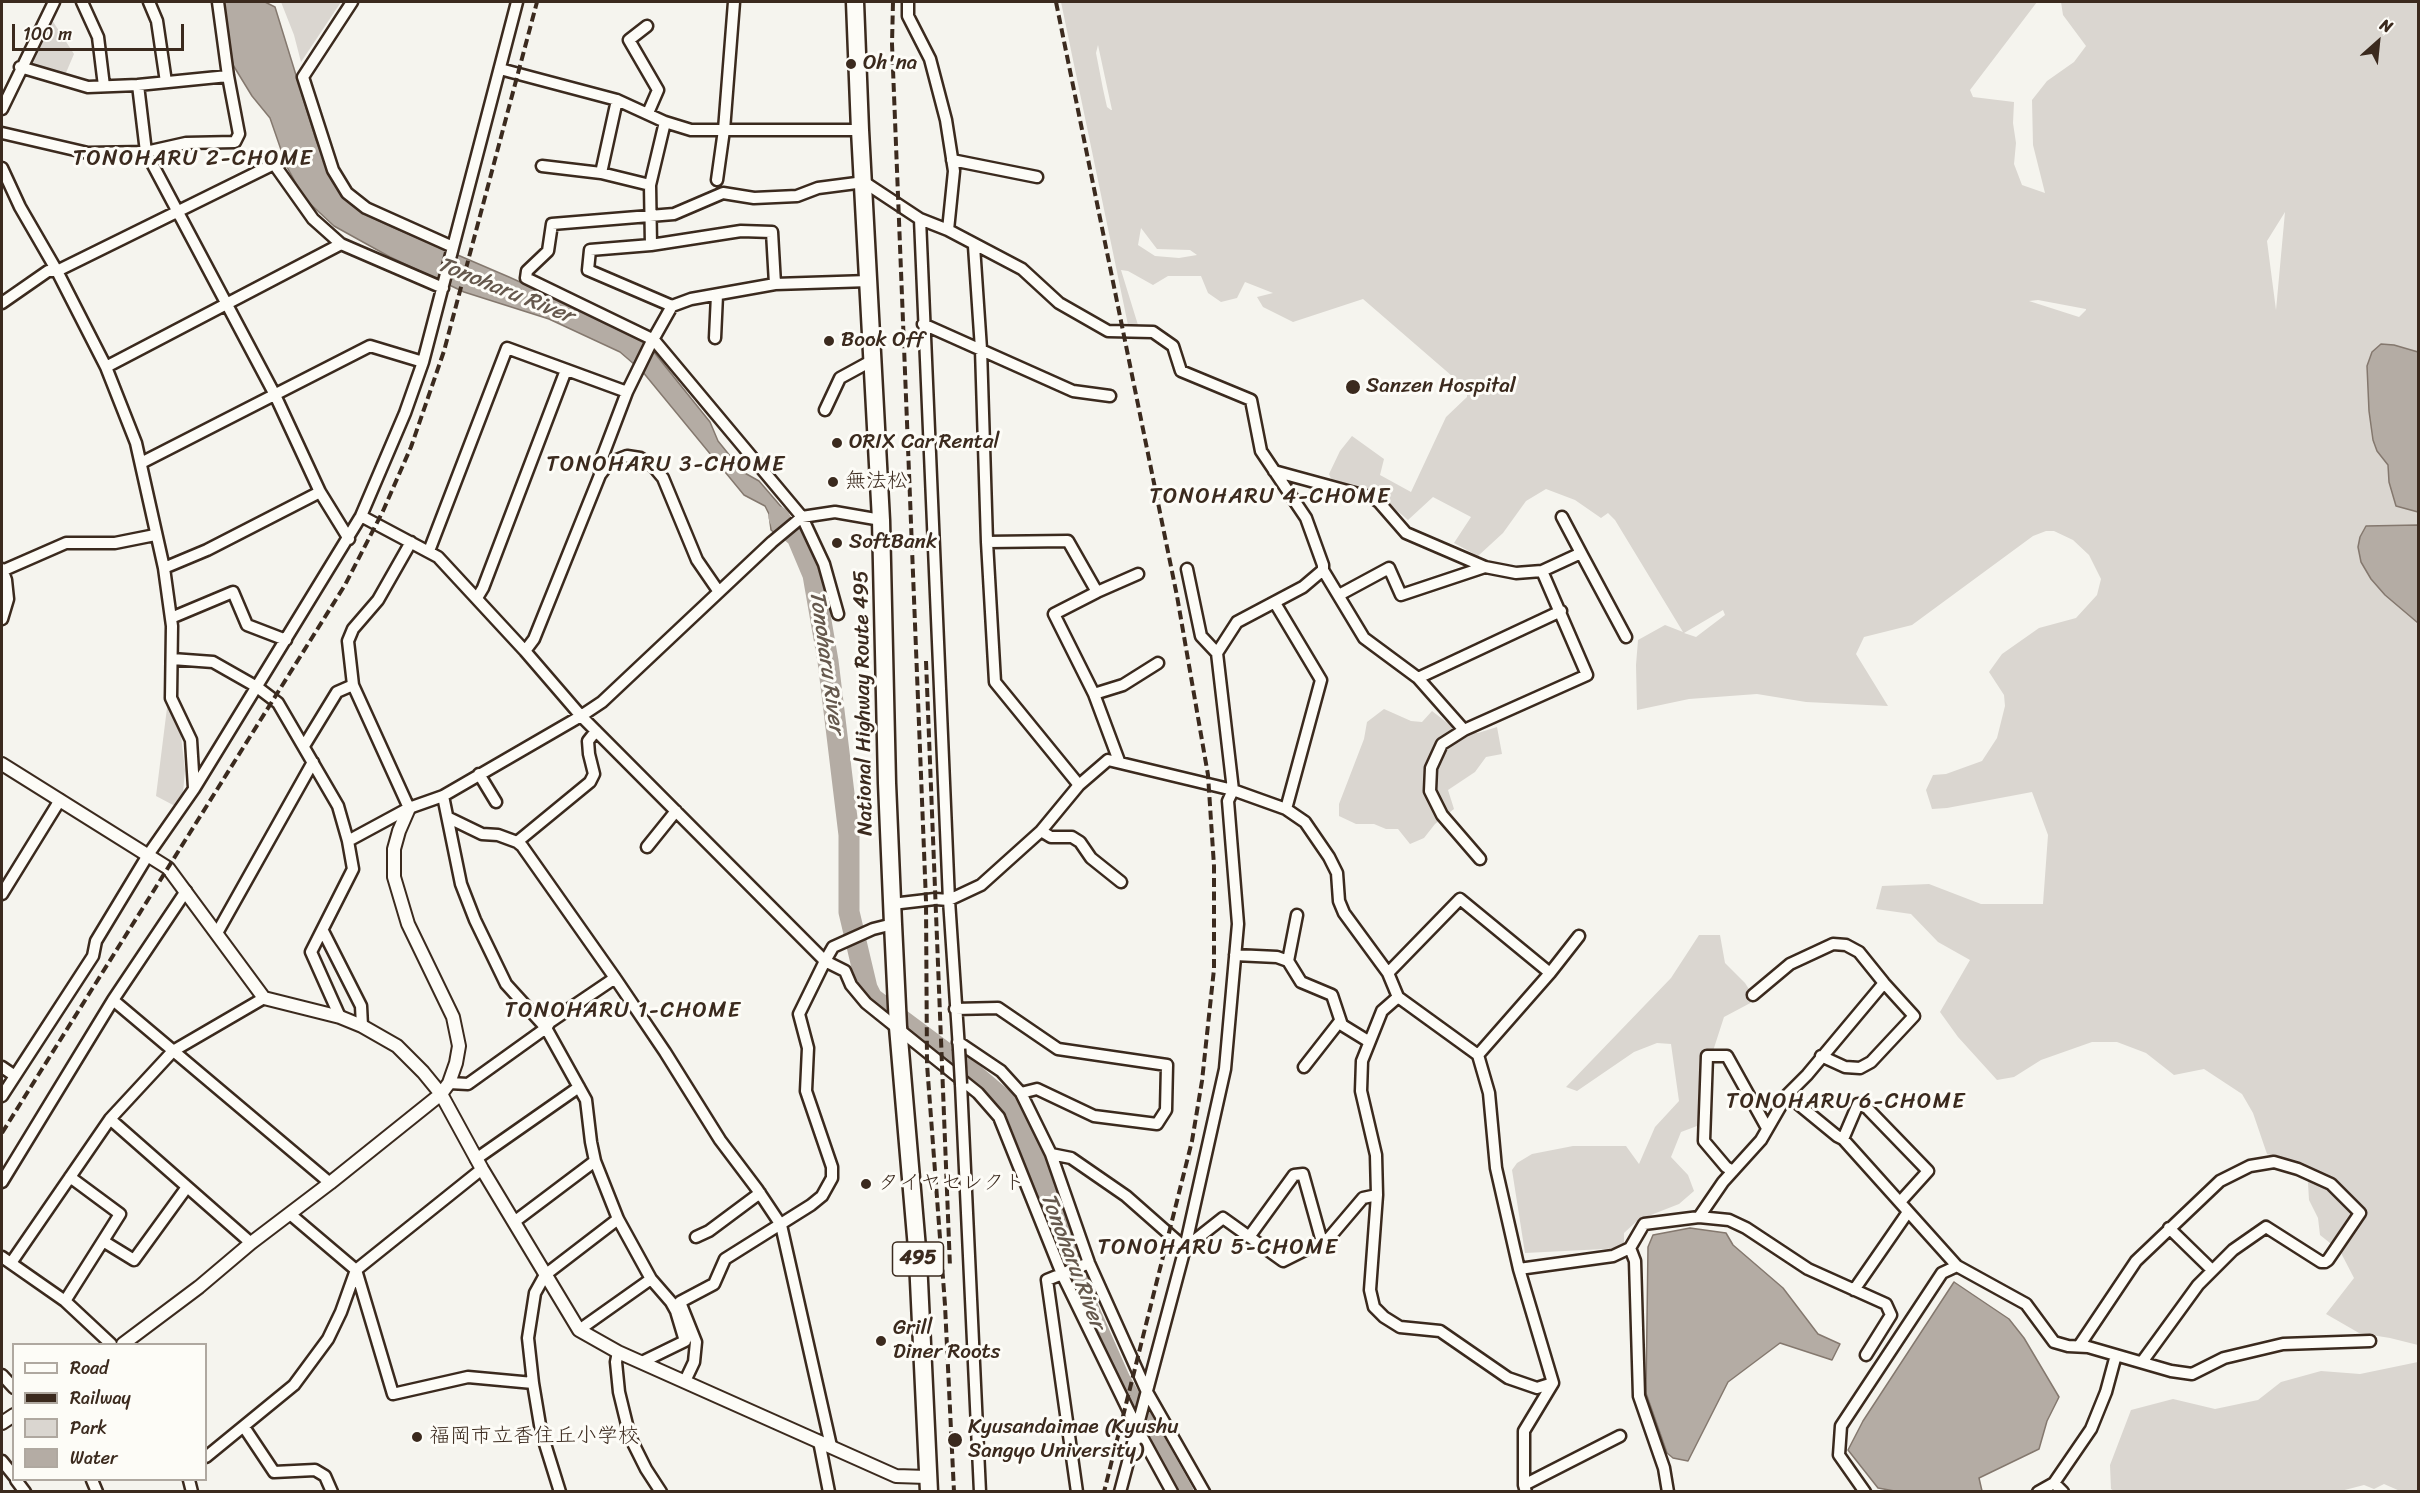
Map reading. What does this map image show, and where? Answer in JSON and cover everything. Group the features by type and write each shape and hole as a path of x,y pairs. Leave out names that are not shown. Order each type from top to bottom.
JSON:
{"highway":[{"name":"National Highway Route 495","path":"855,2 881,520 887,783 898,1029"},
{"name":"495","path":"898,1029 918,1260 928,1484"}],"street":[{"path":"2,109 20,67 54,2"},
{"path":"82,2 98,37 104,86"},
{"path":"149,2 157,21 166,81"},
{"path":"2,133 88,153 146,152 186,143 235,142 239,134 218,2"},
{"path":"352,2 303,77 333,170 347,193 366,208 452,251"},
{"path":"2,1096 93,956 96,941 148,855 194,789 361,516 405,413 423,362 517,2"},
{"path":"717,180 724,130 734,2"},
{"path":"908,2 908,16 930,59 946,120 954,171 948,230"},
{"path":"647,26 629,40 658,90 648,113"},
{"path":"20,67 88,87 138,85 228,76"},
{"path":"500,69 617,100 665,122 691,130 860,130"},
{"path":"138,85 146,152 275,395 320,492 349,539"},
{"path":"601,173 617,100"},
{"path":"651,245 650,185 665,122"},
{"path":"952,160 1037,177"},
{"path":"2,303 48,271 57,271 274,164 313,219 341,244 443,288"},
{"path":"542,166 601,173 650,185"},
{"path":"2,168 20,207 57,271 106,367 136,443 164,568 171,618 171,698 191,740 194,789"},
{"path":"838,614 824,564 802,517 652,342 526,278 527,271 548,251 552,225 674,214 723,193 754,198 797,196 818,188 864,182 920,219 948,230 974,246 1022,269 1059,303 1108,330 1153,332 1173,346 1181,371 1251,400 1261,450 1306,518 1323,570 1364,638 1418,678 1464,730"},
{"path":"920,219 949,900 961,1083 980,1491"},
{"path":"672,306 588,270 590,250 651,245 741,231 772,232 775,284"},
{"path":"106,367 341,244"},
{"path":"974,246 981,349 987,542 995,682 1079,785"},
{"path":"600,475 600,463 627,392 672,306 691,299 775,284 869,281"},
{"path":"715,338 717,294"},
{"path":"923,324 1073,391 1110,396"},
{"path":"141,463 370,346 423,362"},
{"path":"429,551 507,348 627,392"},
{"path":"825,410 840,378 873,360"},
{"path":"477,598 483,588 566,370"},
{"path":"525,651 534,639 600,475 609,463 627,456 640,458 653,466 663,478 697,560 719,592"},
{"path":"1274,471 1373,498 1406,533 1485,567 1516,573 1542,571 1581,553"},
{"path":"164,568 207,550 320,492"},
{"path":"348,841 409,808 443,796 602,702 776,538 802,517 835,512 881,520"},
{"path":"361,516 438,557 525,651 581,716 825,961 845,971 851,985 866,1003 978,1093 999,1117 1065,1273 1138,1426 1172,1491"},
{"path":"1562,518 1626,637"},
{"path":"2,619 8,599 2,570 66,543 115,543 155,535"},
{"path":"987,542 1068,541 1097,592"},
{"path":"124,1343 330,1183 441,1094 449,1083 459,1046 453,1017 408,924 394,877 394,849 409,808 353,685 348,640 378,600 411,542"},
{"path":"1339,595 1389,568 1401,594 1485,567"},
{"path":"1120,1491 1185,1248 1225,1069 1238,924 1228,801 1233,790 1217,653 1202,636 1187,569"},
{"path":"1217,653 1237,622 1303,587 1323,570"},
{"path":"1480,859 1442,815 1430,791 1431,768 1442,744 1464,730 1587,675 1542,571"},
{"path":"1119,761 1094,694 1054,614 1138,574"},
{"path":"171,618 233,592 247,625 286,640"},
{"path":"1275,603 1321,680 1286,809"},
{"path":"1418,678 1561,611"},
{"path":"172,658 213,662 257,687 278,703 338,806 353,869 311,952 340,1017"},
{"path":"1094,694 1123,685 1158,663"},
{"path":"304,746 337,692 353,685"},
{"path":"517,842 590,782 594,774 588,741 596,731"},
{"path":"892,904 935,899 949,900 981,885 1041,831 1079,785 1108,760 1233,790 1286,809 1305,822 1337,873 1339,901 1344,913 1388,974 1398,997 1478,1055 1489,1093 1496,1168 1519,1269 1552,1383 1524,1431 1525,1488 1620,1436"},
{"path":"217,933 313,762"},
{"path":"2,764 168,868 264,998 340,1017 362,1026 397,1046 441,1094 479,1164 579,1330 618,1352 896,1476 928,1484"},
{"path":"479,774 496,802"},
{"path":"443,796 461,884 475,920 506,984 546,1028 586,1100 595,1161 618,1219 651,1279 671,1302 685,1341 642,1362"},
{"path":"2,894 60,800"},
{"path":"647,847 676,811"},
{"path":"449,818 482,834 498,835 517,842 553,888 665,1053 720,1140 781,1225 825,1444 829,1491"},
{"path":"1041,831 1051,837 1072,837 1080,842 1091,858 1121,882"},
{"path":"2,1182 113,1000 186,891"},
{"path":"1388,974 1460,899 1550,973"},
{"path":"1288,961 1297,915"},
{"path":"685,1381 694,1362 696,1342 680,1302 714,1284 725,1259 781,1225 822,1196 832,1178 832,1167 806,1091 808,1048 799,1014 833,946 873,929 893,924"},
{"path":"323,931 362,1006 362,1026"},
{"path":"1478,1055 1550,973 1579,936"},
{"path":"1753,995 1790,964 1833,944 1846,945 1859,952 1914,1016 1871,1062 1860,1068 1845,1067 1821,1056"},
{"path":"1235,955 1277,957 1288,961 1301,982 1332,995 1342,1025 1368,1041"},
{"path":"449,1083 468,1084 546,1028 550,1022 615,978"},
{"path":"1699,1217 1733,1171 1761,1140 1787,1095 1884,983"},
{"path":"1398,997 1382,1011 1368,1041 1362,1061 1361,1091 1376,1155 1377,1195 1370,1290 1374,1307 1384,1317 1400,1327 1440,1331 1508,1378 1537,1388 1552,1383"},
{"path":"110,1343 65,1301 6,1260 70,1177 110,1119 173,1051 264,998"},
{"path":"113,1000 330,1183"},
{"path":"955,1009 998,1008 1058,1049 1167,1065 1166,1110 1157,1124 1094,1116 1037,1089 1022,1093"},
{"path":"1304,1066 1340,1021"},
{"path":"959,1046 1001,1071 1022,1093 1050,1154 1087,1264 1146,1396 1204,1491"},
{"path":"1733,1171 1726,1167 1704,1142 1707,1056 1727,1056 1767,1128"},
{"path":"2,1067 15,1076"},
{"path":"207,1455 294,1385 328,1339 341,1312 356,1270 479,1164 579,1087"},
{"path":"1787,1095 1837,1136 1843,1138 1957,1266 2026,1304 2054,1342 2192,1374 2224,1358 2271,1346 2370,1341"},
{"path":"1843,1138 1858,1104 1867,1108 1928,1171 1900,1202"},
{"path":"110,1119 250,1243"},
{"path":"1050,1154 1071,1158 1126,1196 1185,1248"},
{"path":"514,1222 595,1161"},
{"path":"2079,1346 2136,1261 2220,1181 2250,1166 2274,1162 2298,1169 2331,1184 2360,1213 2325,1262 2321,1262 2266,1227 2233,1250 2198,1284 2142,1362"},
{"path":"1249,1237 1294,1175 1303,1174 1322,1242"},
{"path":"65,1301 120,1214 70,1177"},
{"path":"103,1241 134,1260 187,1187"},
{"path":"696,1237 709,1231 760,1193"},
{"path":"1185,1248 1223,1218 1283,1261 1329,1238 1364,1198 1377,1195"},
{"path":"1854,1290 1908,1212"},
{"path":"290,1214 356,1270 393,1394 468,1377 533,1383"},
{"path":"1519,1269 1613,1256 1630,1248 1644,1224 1699,1217 1729,1220 1746,1228 1808,1269 1886,1304 1891,1315 1866,1356"},
{"path":"560,1491 541,1431 533,1383 528,1338 535,1293 545,1275 618,1219"},
{"path":"2169,1228 2212,1270"},
{"path":"1630,1248 1635,1261 1639,1396 1664,1468 1668,1491"},
{"path":"1077,1491 1047,1280 1087,1264"},
{"path":"1865,1491 1839,1455 1841,1426 1942,1273 1957,1266"},
{"path":"579,1330 651,1279"},
{"path":"618,1352 616,1362 619,1392 630,1437 646,1469 661,1491"},
{"path":"2038,1491 2054,1483 2091,1429 2106,1392 2116,1355"},
{"path":"244,1427 274,1472 315,1470 326,1476 332,1491"},
{"path":"2,1461 12,1474"},
{"path":"2054,1483 2063,1491"}],"green space":[{"path":"281,2 341,2 301,62 294,35"},
{"path":"1061,2 2037,2 1970,90 1973,97 2014,102 2013,123 2016,143 2014,164 2022,185 2045,193 2033,145 2032,100 2047,81 2074,62 2086,46 2063,15 2061,2 2418,2 2418,1345 2359,1333 2326,1314 2354,1278 2340,1251 2320,1235 2318,1218 2309,1200 2307,1166 2267,1154 2253,1113 2242,1094 2204,1069 2174,1075 2146,1053 2117,1042 2092,1042 2041,1060 2014,1077 1997,1080 1958,1037 1940,1012 1970,960 1938,942 1911,914 1876,909 1882,886 1929,884 1981,904 2043,904 2048,835 2032,792 1932,809 1926,790 1933,775 1946,774 1982,761 1997,738 2005,706 2004,695 1989,672 2002,654 2039,628 2076,618 2097,595 2101,579 2089,555 2073,540 2054,531 2046,531 2033,536 1912,625 1864,637 1856,654 1888,706 1806,702 1757,694 1689,699 1637,710 1638,640 1665,625 1683,632 1615,520 1608,513 1601,518 1575,500 1546,489 1526,501 1503,533 1478,556 1454,543 1471,517 1433,497 1408,520 1375,492 1333,483 1329,474 1340,451 1352,436 1384,459 1380,475 1411,492 1446,417 1467,397 1467,389 1363,299 1293,322 1263,307 1257,297 1273,293 1245,282 1237,298 1221,302 1208,293 1201,276 1168,276 1153,285 1128,271 1121,270 1138,325 1128,325","holes":["1098,45 1112,110 1107,107 1096,53","2285,212 2276,310 2267,241","1141,228 1157,249 1190,250 1197,255 1179,258 1155,256 1138,245","2038,300 2086,309 2079,317 2029,301","1723,610 1725,615 1696,637 1684,633"]},
{"path":"52,20 74,54 65,75 30,65 29,59"},
{"path":"168,700 181,736 185,770 183,793 175,806 156,796"},
{"path":"1384,709 1411,721 1422,722 1432,711 1454,728 1478,733 1497,727 1502,754 1486,757 1475,772 1448,790 1454,809 1435,824 1424,838 1410,844 1398,829 1386,829 1374,824 1356,824 1339,816 1339,804 1364,739 1367,722"},
{"path":"1699,935 1720,935 1725,963 1745,983 1756,1000 1724,1017 1702,1085 1710,1105 1697,1126 1681,1132 1671,1157 1688,1175 1694,1191 1679,1204 1638,1220 1624,1233 1624,1248 1525,1253 1512,1170 1517,1163 1532,1154 1573,1146 1626,1146 1639,1164 1655,1127 1679,1101 1671,1044 1657,1043 1634,1052 1577,1091 1566,1087 1671,978"},
{"path":"2418,1362 2418,1491 2400,1491 2384,1484 2374,1489 2364,1485 2337,1492 2116,1492 2111,1489 2110,1465 2131,1410 2173,1399 2215,1409 2258,1400 2281,1382 2321,1371 2360,1374"}],"water":[{"path":"223,2 265,2 275,7 316,140 332,181 346,200 361,212 390,226 509,277 622,328 645,341 710,422 718,441 743,472 759,481 800,526 797,537 783,540 771,530 769,514 765,506 744,495 642,371 620,352 549,319 464,292 390,257 334,226 306,200 287,167 270,118 252,96 233,65"},
{"path":"2381,344 2418,352 2418,512 2396,506 2389,482 2388,465 2377,451 2373,440 2367,366 2372,352"},
{"path":"2418,525 2418,623 2385,595 2371,579 2361,562 2358,547 2366,526"},
{"path":"1690,1228 1726,1233 1733,1245 1783,1288 1818,1334 1840,1344 1832,1360 1780,1343 1728,1382 1688,1461 1673,1458 1667,1453 1646,1393 1648,1247 1653,1235"},
{"path":"1954,1282 2009,1319 2024,1338 2059,1397 2047,1421 2039,1449 1979,1478 1982,1491 1900,1492 1878,1488 1848,1450 1863,1421"}],"waterway":[{"name":"Tonoharu River","path":"779,517 782,524 797,537 813,575 828,661 849,835 849,912 867,988 872,998 970,1071 1015,1109 1048,1194 1082,1294 1120,1380 1183,1492"}],"railway":[{"path":"2,1133 345,585 383,511 411,447 444,351 537,2"},
{"path":"893,2 892,44 926,901 927,1064 945,1305 954,1492"},
{"path":"1056,2 1177,596 1208,775 1214,866 1214,969 1202,1081 1192,1141 1104,1492"},
{"path":"926,661 950,1267"}],"place":[{"name":"Oh'na","path":"851,64"},
{"name":"Book Off","path":"829,341"},
{"name":"Sanzen Hospital","path":"1353,387"},
{"name":"ORIX Car Rental","path":"837,443"},
{"name":"無法松","path":"833,482"},
{"name":"SoftBank","path":"837,543"},
{"name":"タイヤセレクト","path":"866,1184"},
{"name":"Grill Diner Roots","path":"881,1341"},
{"name":"福岡市立香住丘小学校","path":"417,1437"},
{"name":"Kyusandaimae (Kyushu Sangyo University)","path":"955,1440"}],"district":[{"name":"TONOHARU 2-CHOME","path":"193,159"},
{"name":"TONOHARU 3-CHOME","path":"666,465"},
{"name":"TONOHARU 4-CHOME","path":"1270,497"},
{"name":"TONOHARU 1-CHOME","path":"623,1011"},
{"name":"TONOHARU 6-CHOME","path":"1846,1102"},
{"name":"TONOHARU 5-CHOME","path":"1218,1248"}]}
